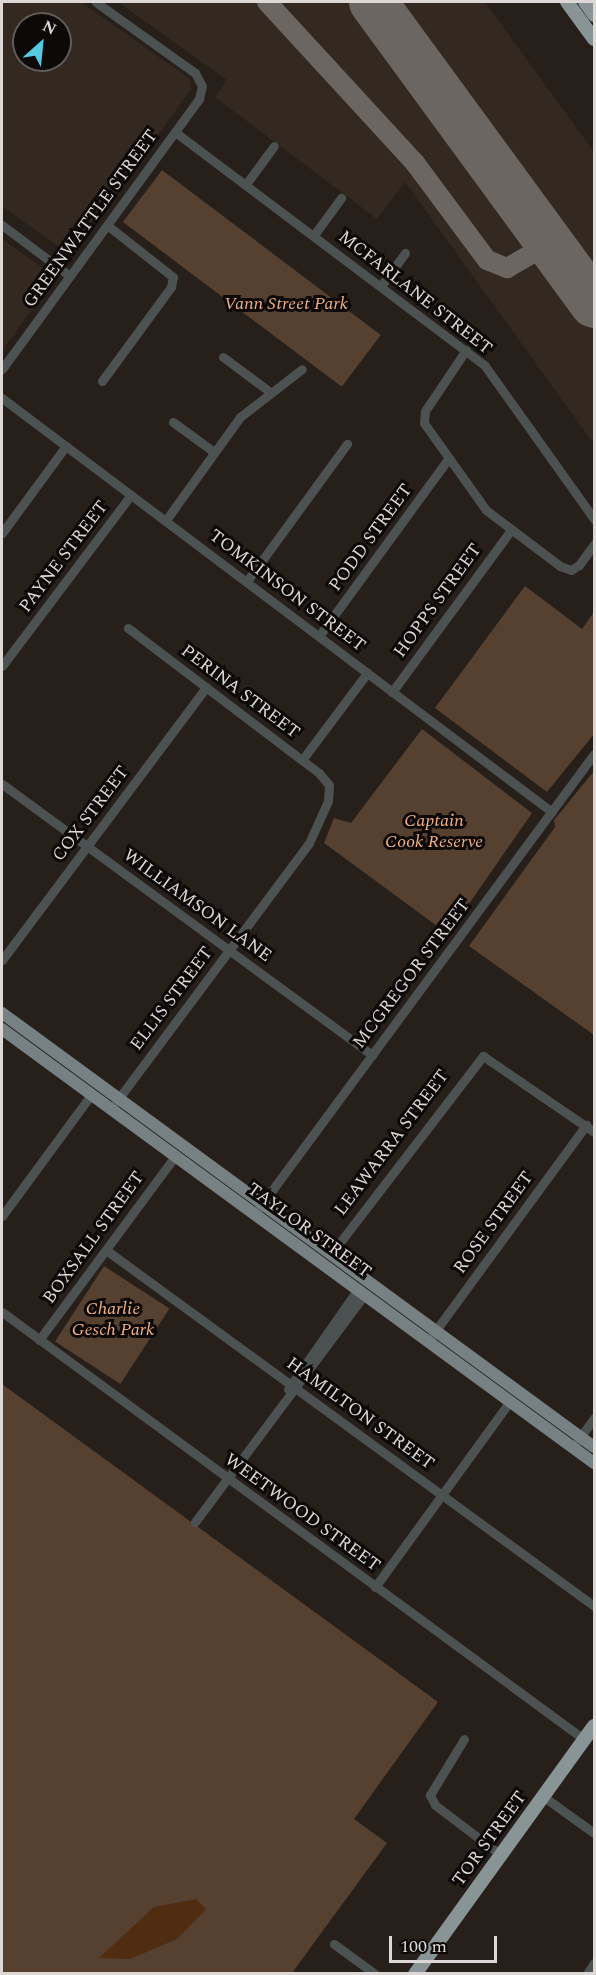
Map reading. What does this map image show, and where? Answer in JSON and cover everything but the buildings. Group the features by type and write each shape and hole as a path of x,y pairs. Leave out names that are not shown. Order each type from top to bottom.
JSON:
{"highway":[{"path":"567,2 594,39"},
{"path":"585,2 594,15"},
{"name":"TOR STREET","path":"415,1974 594,1726"}],"main road":[{"name":"TAYLOR STREET","path":"2,1013 175,1156 331,1254 436,1330 577,1442 594,1463"},
{"name":"TAYLOR STREET","path":"2,1028 91,1095 114,1104 258,1209 362,1292 510,1401 577,1442 594,1447"}],"street":[{"name":"GREENWATTLE STREET","path":"2,369 175,132 202,86 195,73 96,2"},
{"name":"MCFARLANE STREET","path":"175,132 466,350 484,366 594,519"},
{"path":"246,184 274,146"},
{"path":"314,236 341,198"},
{"path":"2,225 70,276"},
{"path":"102,381 171,287 173,277 107,225"},
{"path":"381,286 405,253"},
{"path":"466,350 425,411 424,423 486,510 511,530 571,570 594,544"},
{"path":"223,357 270,392"},
{"path":"166,520 240,417 302,369"},
{"name":"TOMKINSON STREET","path":"2,398 552,812"},
{"path":"173,422 214,452"},
{"path":"247,581 347,444"},
{"path":"2,533 66,446"},
{"name":"PODD STREET","path":"319,636 449,458"},
{"name":"PAYNE STREET","path":"2,666 131,495"},
{"name":"HOPPS STREET","path":"392,692 511,530"},
{"name":"PERINA STREET","path":"128,628 302,760 329,785"},
{"path":"302,760 367,673"},
{"name":"COX STREET","path":"2,960 206,687"},
{"name":"MCGREGOR STREET","path":"258,1209 594,753"},
{"name":"WILLIAMSON LANE","path":"2,784 372,1055"},
{"name":"ELLIS STREET","path":"114,1104 317,831 329,785"},
{"name":"LEAWARRA STREET","path":"331,1254 483,1056 586,1125"},
{"path":"2,1216 91,1095"},
{"path":"586,1125 594,1132"},
{"name":"ROSE STREET","path":"428,1341 586,1125"},
{"name":"BOXSALL STREET","path":"39,1340 175,1156"},
{"name":"HAMILTON STREET","path":"106,1250 594,1606"},
{"path":"195,1522 362,1292"},
{"name":"WEETWOOD STREET","path":"2,1312 585,1740"},
{"path":"375,1587 510,1401"},
{"path":"577,1442 594,1418"},
{"path":"464,1739 430,1795 435,1805 501,1855"},
{"path":"544,1797 594,1833"},
{"path":"334,1944 375,1974"},
{"path":"587,1974 594,1963"}],"shaded area":[{"path":"2,2 81,2 190,79 191,89 74,251 66,252 2,206"},
{"path":"118,2 485,2 594,152 594,444 405,182 377,219 215,97 227,80"},
{"path":"2,239 50,273 51,283 2,351"},
{"path":"196,1899 206,1909 177,1939 130,1959 99,1958 154,1907"}],"green space":[{"name":"Vann Street Park","path":"162,170 381,335 342,387 123,222"},
{"name":"Captain Cook Reserve","path":"525,586 582,629 594,612 594,734 547,792 435,708"},
{"name":"Captain Cook Reserve","path":"422,729 532,813 448,934 324,843 334,818 351,823"},
{"name":"Captain Cook Reserve","path":"594,771 594,1035 469,946 555,827 554,820"},
{"name":"Charlie Gesch Park","path":"104,1266 169,1308 120,1384 55,1341"},
{"path":"2,1384 438,1702 354,1819 387,1843 292,1973 2,1973"}],"taxiway":[{"path":"267,2 415,163 487,260 507,268 537,251 542,238 502,178"},
{"path":"373,2 386,19"},
{"path":"537,251 555,253 594,304"}],"runway":[{"path":"373,2 594,304"}]}
